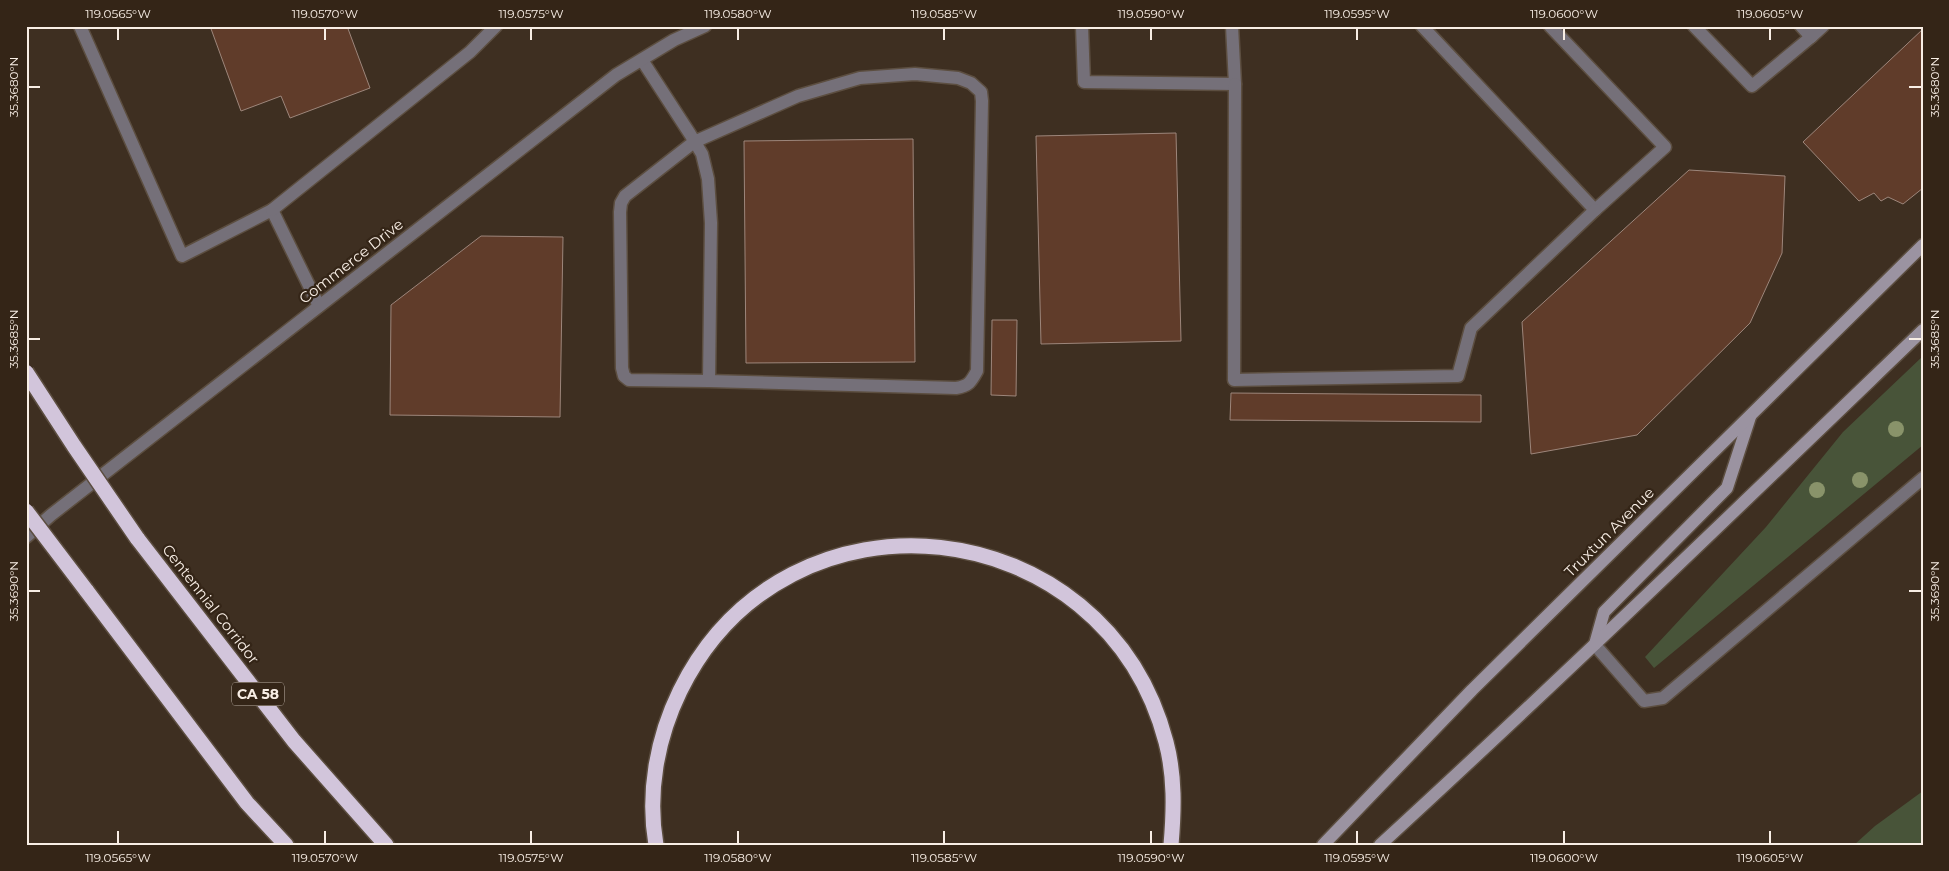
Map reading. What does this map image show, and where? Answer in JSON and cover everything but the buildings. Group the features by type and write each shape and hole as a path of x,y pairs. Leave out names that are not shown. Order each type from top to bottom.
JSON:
{"highway":[{"name":"Centennial Corridor","path":"26,372 137,538 294,741 386,845"},
{"path":"26,511 247,803 286,845"},
{"path":"656,845 653,805 655,774 662,740 672,707 688,676 712,641 746,605 784,578 808,567 856,551 917,545 968,551 1017,566 1048,582 1076,602 1100,624 1117,644 1141,678 1156,710 1166,742 1173,777 1174,812 1171,845"},
{"path":"247,803 272,845"}],"main road":[{"name":"Truxtun Avenue","path":"1322,845 1472,690 1923,245"},
{"path":"1380,845 1595,645 1923,330"},
{"path":"1595,645 1604,612 1727,488 1750,415"}],"street":[{"path":"80,26 182,256 272,210 470,52 496,26"},
{"name":"Commerce Drive","path":"26,537 51,515 616,75 674,40 705,26"},
{"path":"1082,26 1084,82 1235,84"},
{"path":"1232,26 1235,84 1234,380 1458,376 1471,328 1595,210 1665,147 1550,26"},
{"path":"1694,26 1752,86 1824,26"},
{"path":"1801,26 1811,37"},
{"path":"1428,28 1595,210"},
{"path":"642,60 702,154 708,179 711,222 709,381"},
{"path":"915,74 958,78 971,83 981,92 977,371 970,383 964,387 956,388 709,381 629,380 624,376 622,368 621,203 631,190 694,142 798,96 860,78 915,74"},
{"path":"272,210 320,306"},
{"path":"1595,645 1644,701 1663,698 1923,478"}],"green space":[{"path":"1923,356 1923,445 1654,668 1645,657 1766,527 1843,432"},
{"path":"1923,791 1923,845 1854,845 1875,826"}]}
